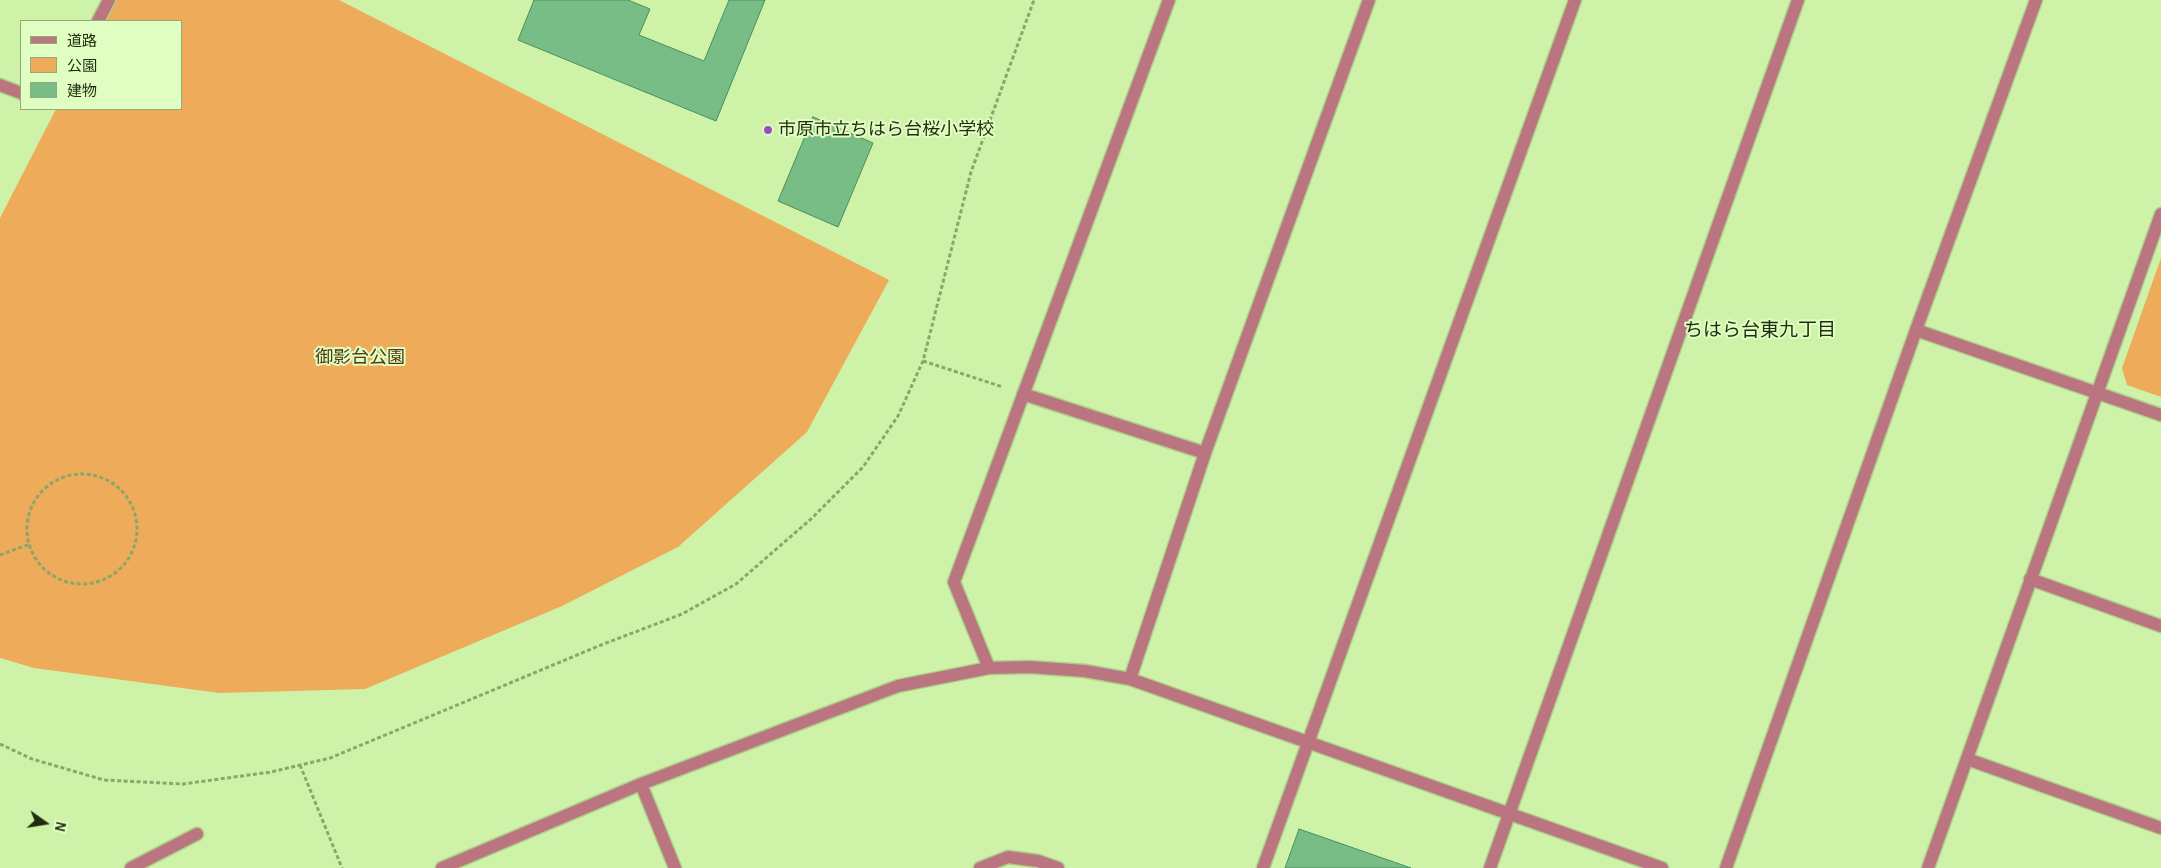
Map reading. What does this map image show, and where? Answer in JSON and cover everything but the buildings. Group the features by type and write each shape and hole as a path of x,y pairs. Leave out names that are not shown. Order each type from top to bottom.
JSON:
{"street":[{"path":"99,20 109,0"},
{"path":"989,668 954,582 1169,0"},
{"path":"1130,679 1205,454 1369,0"},
{"path":"1262,868 1576,0"},
{"path":"1490,868 1798,0"},
{"path":"1726,868 1916,330 2036,0"},
{"path":"0,85 20,93"},
{"path":"1928,868 2161,214"},
{"path":"1916,330 2161,415"},
{"path":"1023,394 1205,454"},
{"path":"2030,579 2161,626"},
{"path":"442,868 641,784 898,686 989,668 1028,666 1085,671 1130,679 1662,868"},
{"path":"1967,759 2161,828"},
{"path":"641,784 676,868"},
{"path":"131,868 198,834"},
{"path":"980,868 1008,857 1038,861 1058,868"}],"path":[{"path":"0,744 32,759 104,780 183,784 271,772 330,758 600,645 682,614 736,584 812,519 863,467 898,416 923,361 971,172 1034,0"},
{"path":"923,361 1023,394"},
{"path":"75,475 90,475 105,480 118,488 129,500 135,514 137,530 134,545 128,559 118,571 104,579 89,584 74,584 59,579 46,570 36,558 30,544 27,529 30,513 36,499 46,487 60,479 75,475"},
{"path":"0,554 30,544"},
{"path":"300,765 342,868"}],"green space":[{"name":"御影台公園","path":"111,0 339,0 889,280 807,432 678,547 562,606 365,689 219,693 34,668 0,658 0,218 55,110 182,110 182,20 101,20"},
{"path":"2161,258 2161,397 2127,385 2122,368"}],"place":[{"name":"市原市立ちはら台桜小学校","path":"768,130"}],"district":[{"name":"ちはら台東九丁目","path":"1760,330"}]}
